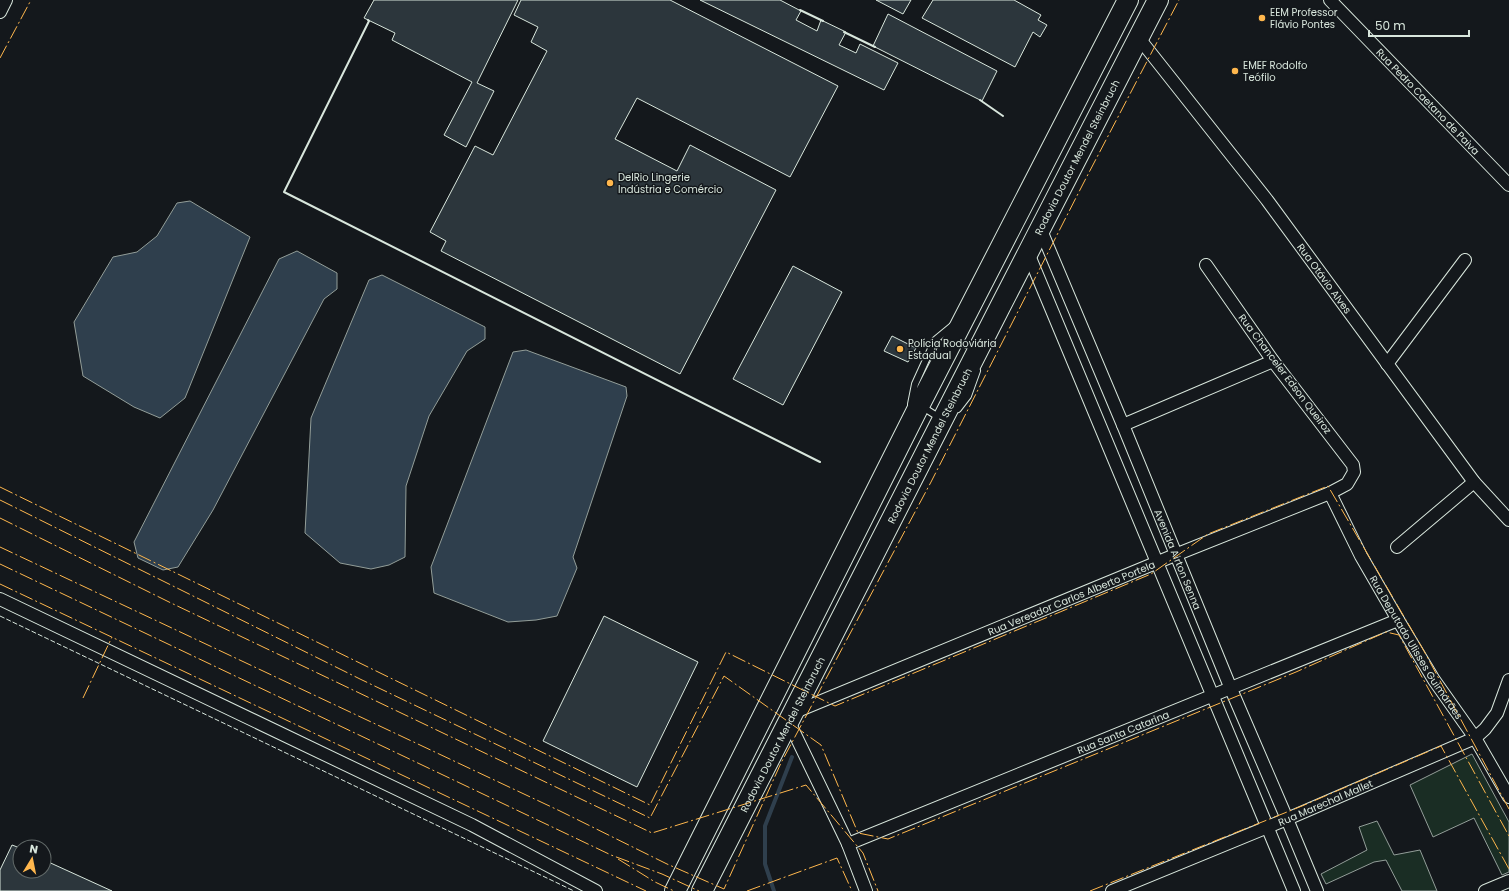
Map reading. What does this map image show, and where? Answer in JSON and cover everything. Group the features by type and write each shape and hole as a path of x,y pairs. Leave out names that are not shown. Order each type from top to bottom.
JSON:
{"highway":[{"path":"674,891 919,406 968,314 1128,0"},
{"name":"Rodovia Doutor Mendel Steinbruch","path":"702,891 1158,0"}],"street":[{"path":"0,12 6,0"},
{"name":"Rua Pedro Caetano de Paiva","path":"1330,0 1509,185"},
{"name":"Rua Otávio Alves","path":"1138,37 1267,200 1474,482 1509,520"},
{"name":"Avenida Airton Senna","path":"1040,228 1123,425 1231,690 1317,891"},
{"name":"Avenida Airton Senna","path":"1028,253 1214,696 1294,891"},
{"path":"1387,364 1465,260"},
{"name":"Rua Chanceler Edson Queiroz","path":"1206,265 1273,361 1353,465 1354,472 1347,484"},
{"path":"1123,425 1273,361"},
{"path":"1114,460 1133,451"},
{"path":"1397,547 1474,482"},
{"name":"Rua Vereador Carlos Alberto Portela","path":"792,717 1175,555 1330,493 1347,484"},
{"name":"Rua Deputado Ulisses Guimarães","path":"1330,493 1361,556 1398,620 1434,680 1475,738 1509,797"},
{"path":"0,599 472,826 596,891"},
{"name":"Rua Santa Catarina","path":"848,844 1231,690 1398,620"},
{"name":"Rua Marechal Mallet","path":"1112,891 1287,819 1475,738 1485,729 1497,713 1509,680"},
{"path":"792,717 848,844 866,891"},
{"path":"1485,891 1509,881"}],"lane":[{"path":"908,430 915,384 935,340 968,314"},
{"path":"954,339 978,350"},
{"path":"919,406 943,420"}],"green space":[{"path":"1472,754 1509,822 1509,872 1502,875 1474,818 1433,837 1410,785"},
{"path":"1377,821 1394,855 1420,850 1437,891 1402,891 1386,860 1374,862 1326,884 1321,874 1367,850 1359,827"}],"water":[{"path":"190,201 250,237 185,398 160,418 134,407 83,376 74,322 113,257 137,252 157,236 177,203"},
{"path":"297,251 337,273 337,289 324,299 213,510 178,567 163,570 138,558 134,542 279,259"},
{"path":"382,275 485,327 485,339 467,351 429,416 406,486 405,557 389,565 371,569 340,563 305,533 311,418 369,280"},
{"path":"526,350 626,387 627,396 573,557 577,568 557,616 536,620 508,622 434,593 431,567 513,352"}],"building":[{"path":"374,0 518,0 477,83 494,91 466,147 444,135 472,82 392,40 395,33 364,18"},
{"name":"DelRio Lingerie Indústria e Comércio","path":"521,0 670,0 838,86 790,177 637,98 615,139 677,171 690,145 776,190 680,374 441,251 446,241 430,232 475,146 493,155 547,51 531,42 538,27 514,15"},
{"path":"700,0 780,0 801,11 796,20 817,31 821,20 846,32 839,45 856,53 860,44 898,63 884,90"},
{"path":"876,0 911,0 903,14"},
{"path":"933,0 1014,0 1041,15 1038,20 1047,25 1040,37 1033,32 1015,67 922,18"},
{"path":"888,14 997,71 982,101 873,46"},
{"path":"793,266 842,292 783,405 733,379"},
{"name":"Polícia Rodoviária Estadual","path":"892,336 916,348 908,362 884,351"},
{"path":"604,616 698,662 637,787 543,741"},
{"path":"12,845 12,879 52,879 52,864 112,891 0,891 0,870"}],"waterway":[{"path":"774,891 765,864 765,826 792,757"}],"fence":[{"path":"0,616 574,891"}],"wall":[{"path":"800,10 823,21"},
{"path":"368,20 369,21 284,192 820,462"},
{"path":"844,32 875,47"},
{"path":"980,100 1003,116"}],"power":[{"path":"0,58 31,0"},
{"path":"0,547 560,811 667,864 724,889 781,763 931,482 1179,0"},
{"path":"0,487 650,805 726,652 835,706 1151,574 1208,534 1328,486 1424,651 1509,809"},
{"path":"0,500 360,679 650,818 724,676 821,745 858,833 888,839 1296,672 1386,632 1399,635 1509,836"},
{"path":"0,518 169,602 652,833 806,785 863,853 878,891"},
{"path":"0,564 611,855 662,874 699,891"},
{"path":"0,584 646,891"},
{"path":"83,698 112,637"},
{"path":"1090,891 1302,806 1441,746 1509,869"},
{"path":"747,891 837,858 852,891"},
{"path":"618,859 655,882 674,891"}],"place":[{"name":"EEM Professor Flávio Pontes","path":"1262,18"},
{"name":"EMEF Rodolfo Teófilo","path":"1235,71"},
{"name":"DelRio Lingerie Indústria e Comércio","path":"610,183"},
{"name":"Polícia Rodoviária Estadual","path":"900,349"}]}
